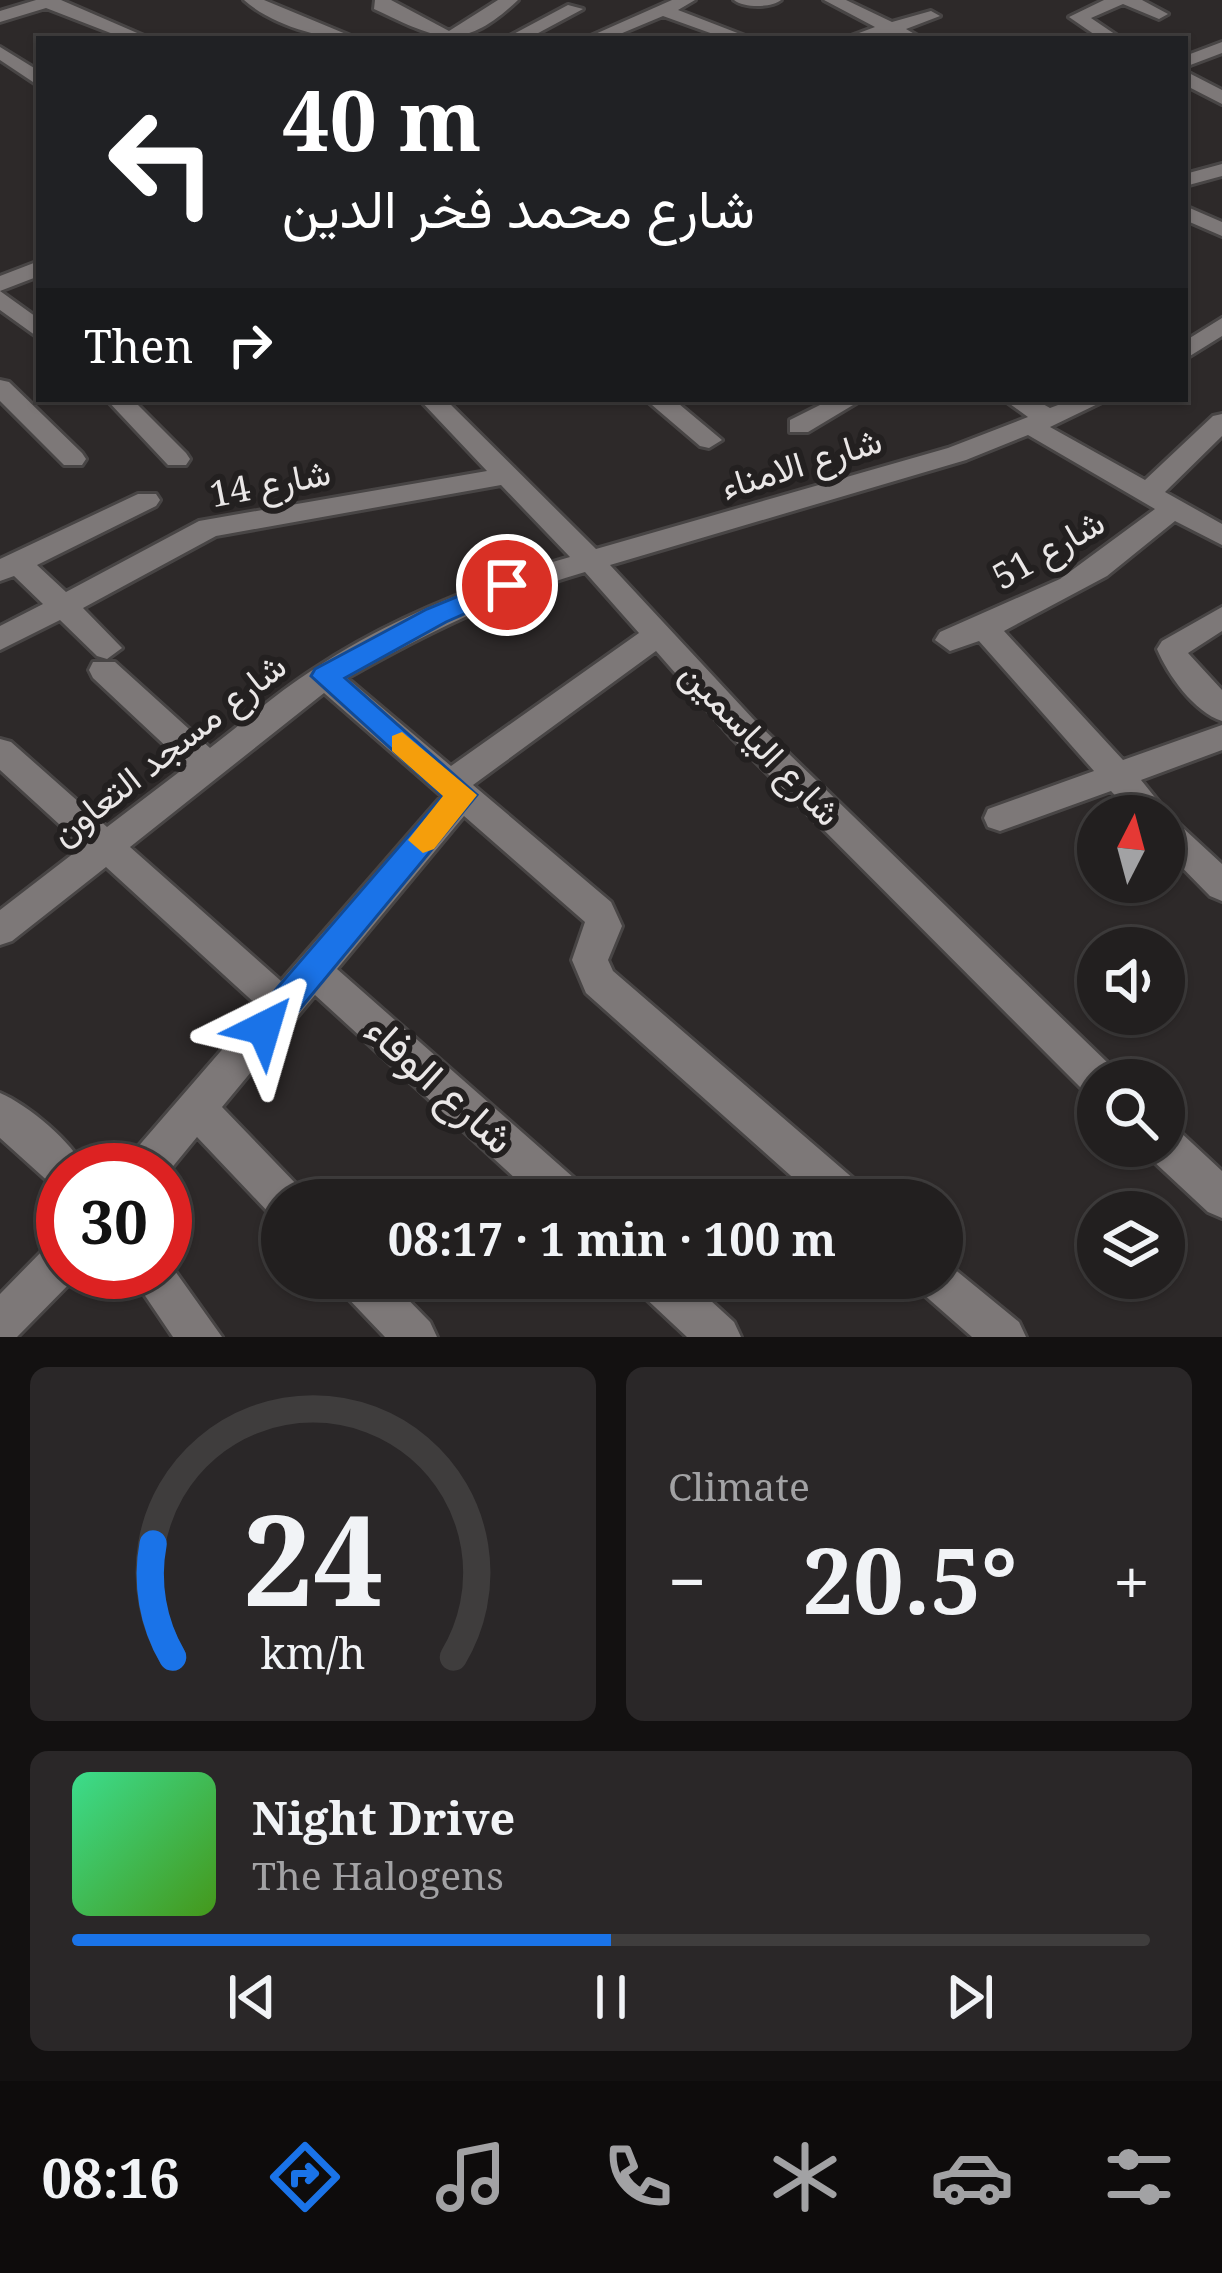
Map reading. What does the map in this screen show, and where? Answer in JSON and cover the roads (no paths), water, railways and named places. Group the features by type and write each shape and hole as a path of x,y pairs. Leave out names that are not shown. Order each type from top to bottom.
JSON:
{"street":[{"path":"260,5 291,0"},
{"path":"555,0 607,35 687,0"},
{"path":"742,0 773,0"},
{"path":"832,0 908,36"},
{"path":"1108,36 1078,17 1119,0"},
{"path":"1129,0 1159,14"},
{"path":"0,17 49,1 135,36"},
{"path":"388,2 447,36"},
{"path":"453,36 496,2"},
{"path":"260,5 341,36"},
{"path":"519,36 574,9"},
{"path":"662,10 735,36"},
{"path":"863,36 931,16"},
{"path":"1188,61 1222,47"},
{"path":"0,52 36,78"},
{"path":"1188,79 1222,98"},
{"path":"1188,213 1222,230"},
{"path":"0,284 36,269"},
{"path":"0,298 36,328"},
{"path":"1188,350 1222,325"},
{"path":"0,387 74,459"},
{"path":"121,402 177,460"},
{"name":"شارع الياسمين","path":"433,402 592,562 744,730 1078,1059"},
{"path":"799,426 845,402"},
{"path":"1019,402 1042,423 1222,536"},
{"name":"شارع الامناء","path":"592,562 1042,423 1089,402"},
{"path":"666,406 710,440"},
{"name":"شارع 51","path":"950,640 1098,572 1222,422"},
{"name":"شارع 14","path":"0,639 230,522 506,476"},
{"path":"147,500 8,566 64,605 106,659 209,767"},
{"name":"شارع مسجد التعاون","path":"0,930 325,676 472,600 592,562"},
{"path":"1222,617 1179,644 1172,658 1222,709"},
{"path":"984,628 1134,795"},
{"path":"167,1143 456,790 656,636"},
{"path":"325,676 599,913 604,926 590,960 599,982 824,1179"},
{"path":"1000,818 1222,737"},
{"path":"0,751 103,849 282,1005"},
{"path":"1185,848 1222,886"},
{"name":"شارع الوفاء","path":"312,969 546,1179"},
{"path":"196,1108 264,1179"},
{"path":"0,1112 36,1145"},
{"path":"1185,1164 1222,1198"},
{"path":"0,1324 36,1287"},
{"path":"171,1299 200,1337"},
{"path":"378,1299 415,1337"},
{"path":"678,1299 719,1337"},
{"path":"961,1299 1004,1337"}]}
